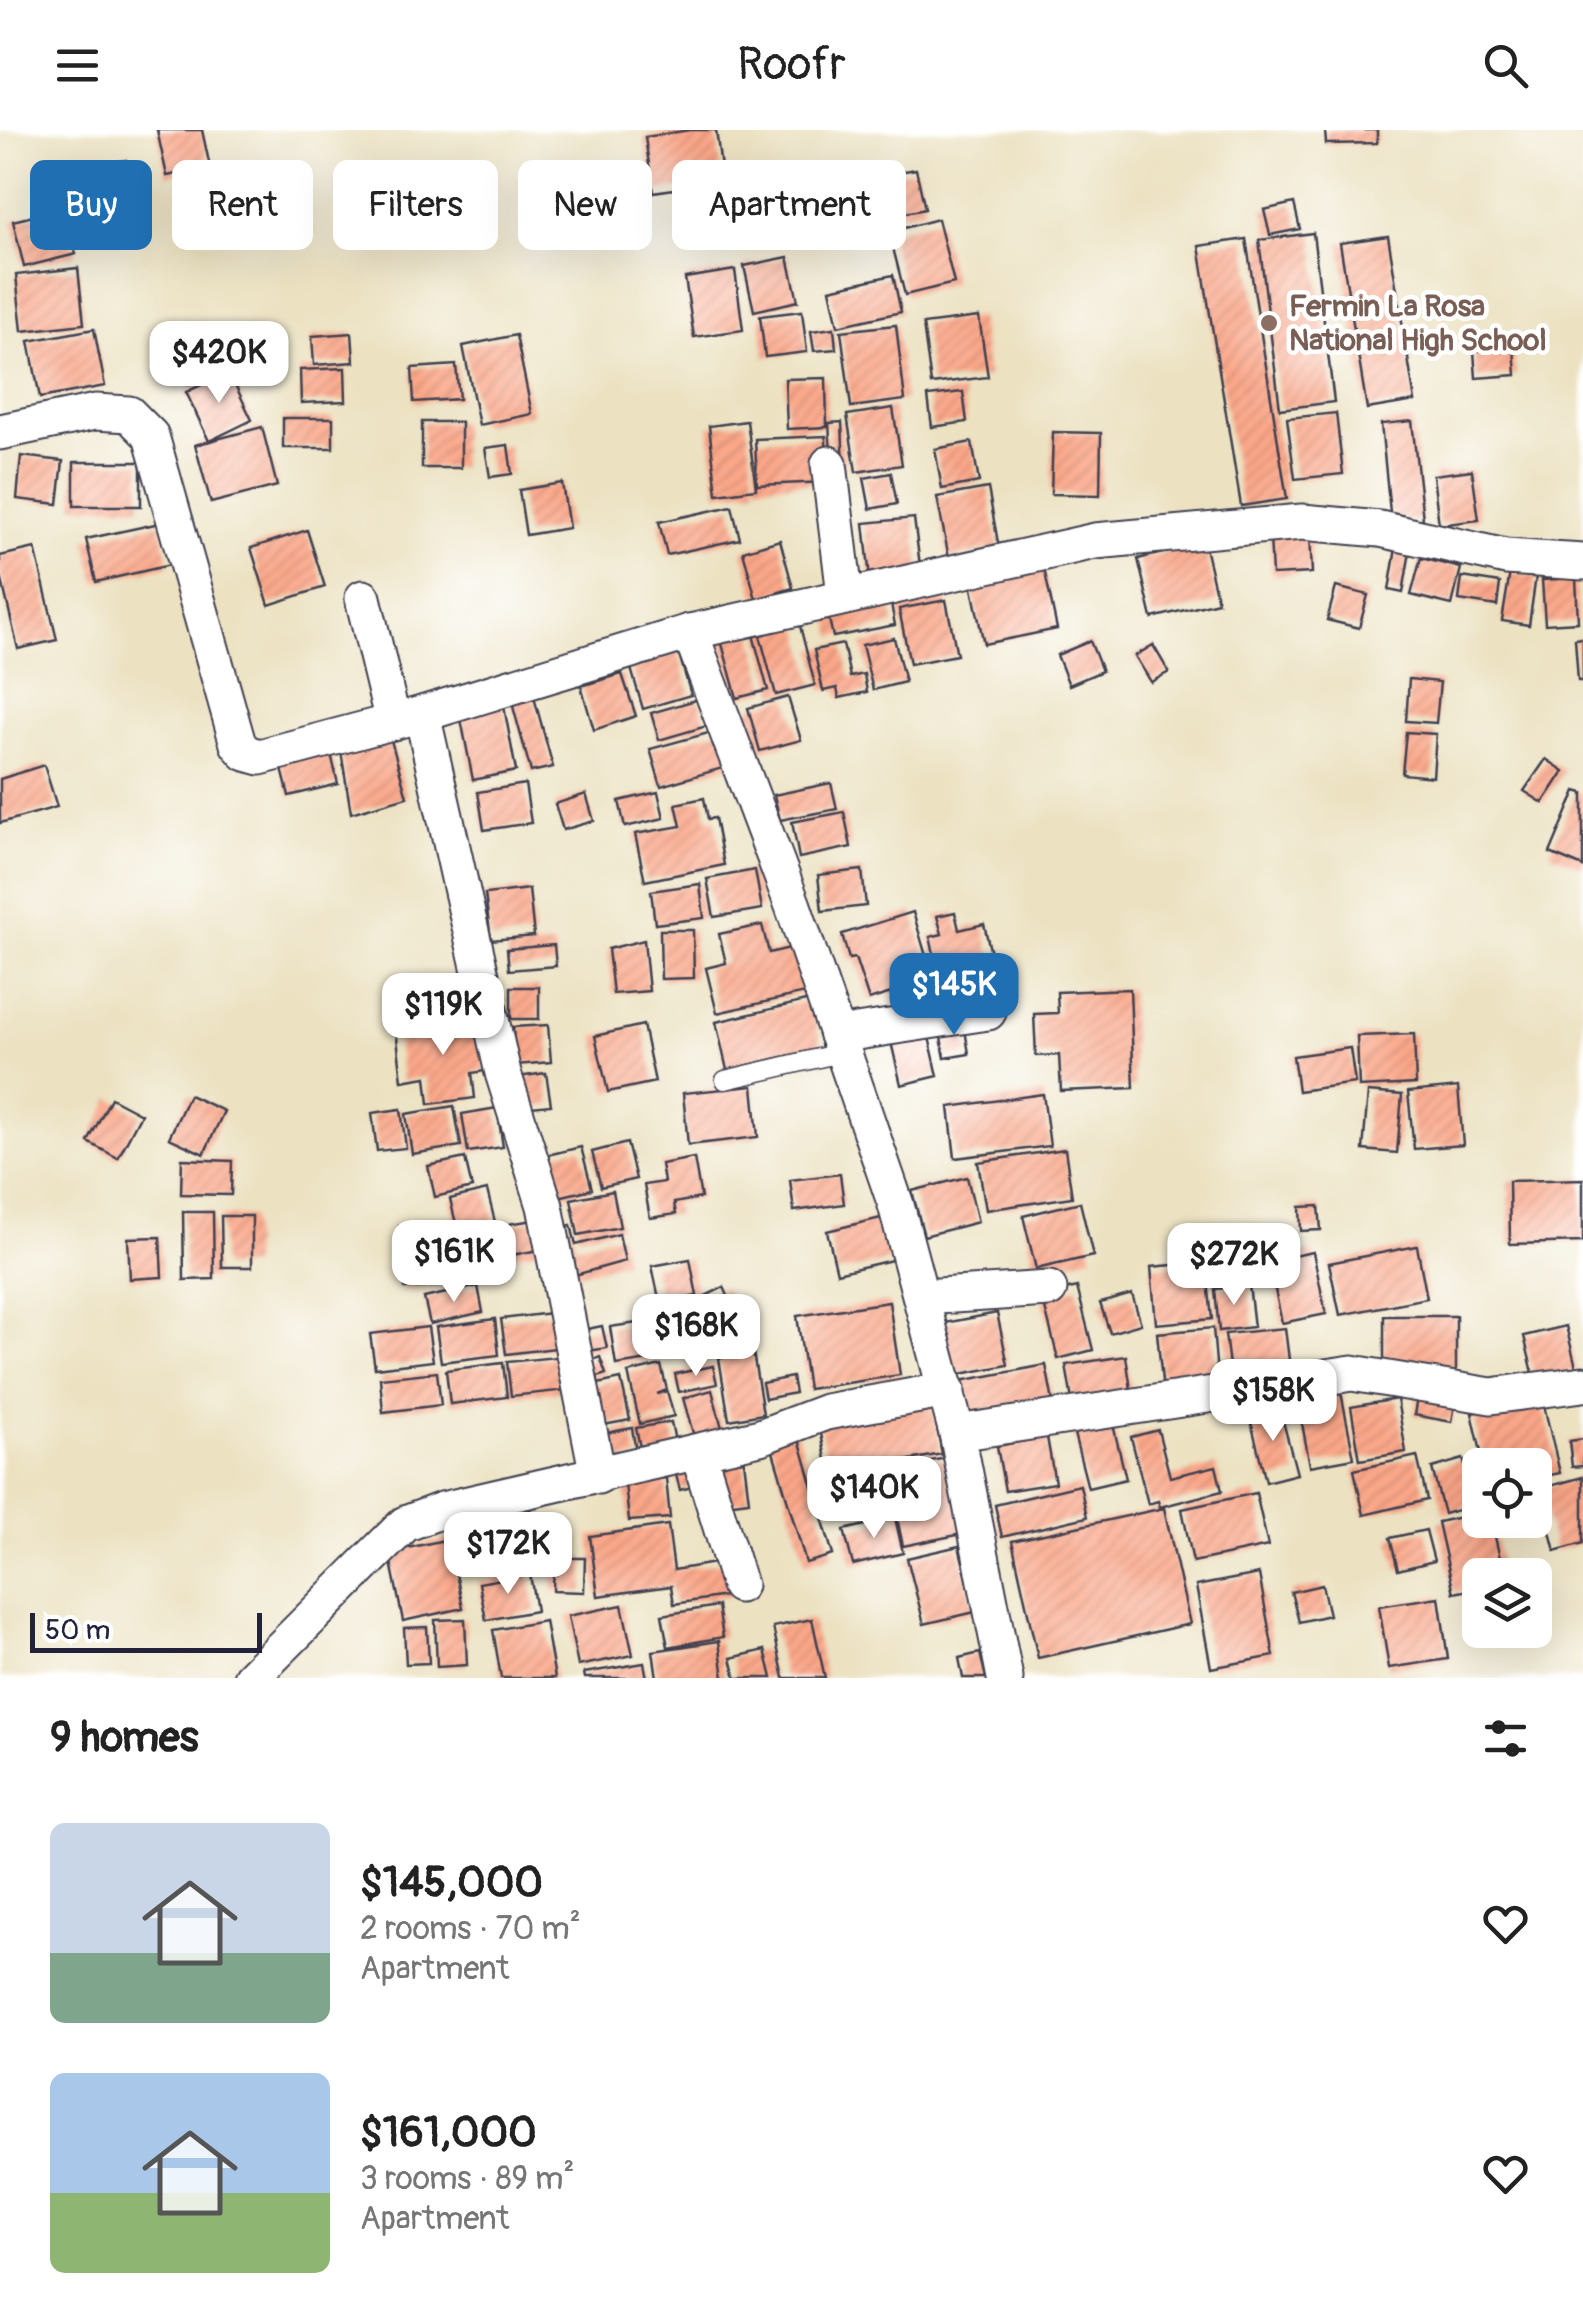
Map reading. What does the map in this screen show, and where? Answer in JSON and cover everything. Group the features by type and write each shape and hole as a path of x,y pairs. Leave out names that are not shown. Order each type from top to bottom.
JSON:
{"street":[{"path":"0,432 95,412 128,414 151,436 238,744 246,753 260,758 690,632 1096,541 1302,522 1380,530 1506,557 1583,562"},
{"path":"829,464 846,595"},
{"path":"363,598 407,718 503,1073 545,1206 598,1476"},
{"path":"690,632 794,906 896,1205 957,1433 1005,1678"},
{"path":"841,1043 988,1012"},
{"path":"922,1297 1049,1289"},
{"path":"957,1433 1352,1372 1491,1396 1583,1384"},
{"path":"251,1678 405,1524 442,1510 760,1437 826,1412 947,1390"},
{"path":"698,1452 739,1585"}],"lane":[{"path":"725,1080 841,1043"}],"building":[{"path":"157,130 202,130 208,160 172,160 172,175 167,176"},
{"path":"716,130 720,160 672,160 672,189 653,192 652,160 648,160 645,137"},
{"path":"1325,130 1377,130 1377,143 1326,144"},
{"path":"916,169 925,209 906,213 906,171"},
{"path":"1294,203 1300,229 1270,235 1264,210"},
{"path":"30,217 30,250 75,250 76,254 24,267 13,221"},
{"path":"938,219 954,283 905,295 894,250 906,250 906,227"},
{"path":"1313,233 1334,402 1280,409 1259,240"},
{"path":"1388,236 1415,401 1367,409 1340,243"},
{"path":"1246,239 1287,499 1241,506 1199,246"},
{"path":"788,257 798,301 754,311 744,266"},
{"path":"78,268 84,324 22,331 16,275"},
{"path":"735,270 743,330 694,337 685,278"},
{"path":"893,275 901,312 838,326 830,289"},
{"path":"802,311 807,352 765,357 760,316"},
{"path":"979,317 988,377 931,384 923,324"},
{"path":"896,325 905,400 851,407 841,331"},
{"path":"834,328 836,349 814,351 811,331"},
{"path":"94,329 105,386 40,398 29,341"},
{"path":"225,329 238,367 187,385 173,348"},
{"path":"352,333 354,362 314,365 312,336"},
{"path":"516,335 532,414 479,425 463,346"},
{"path":"1514,347 1516,375 1476,378 1474,351"},
{"path":"456,365 459,399 414,402 412,368"},
{"path":"345,368 346,401 301,403 300,370"},
{"path":"229,372 252,420 209,441 186,392"},
{"path":"826,378 827,427 787,429 785,379"},
{"path":"963,392 967,422 932,427 928,396"},
{"path":"893,408 902,465 856,472 847,415"},
{"path":"1336,413 1343,474 1295,479 1287,418"},
{"path":"283,418 333,418 333,448 283,448"},
{"path":"747,421 756,489 717,494 709,426"},
{"path":"1412,421 1423,519 1391,522 1381,424"},
{"path":"422,422 461,422 461,468 422,468"},
{"path":"842,422 844,469 832,470 829,423"},
{"path":"262,427 277,486 211,503 195,445"},
{"path":"1053,432 1101,433 1100,495 1051,494"},
{"path":"826,436 827,482 757,485 755,439"},
{"path":"972,442 979,482 942,489 935,449"},
{"path":"508,445 512,474 490,477 485,448"},
{"path":"21,456 63,461 58,504 17,499"},
{"path":"74,462 141,462 141,506 74,506"},
{"path":"1472,470 1479,520 1439,525 1433,475"},
{"path":"891,473 897,504 870,509 864,478"},
{"path":"562,483 569,528 526,535 519,490"},
{"path":"988,488 999,548 949,558 937,497"},
{"path":"732,506 740,539 667,555 659,522"},
{"path":"914,518 921,574 870,579 864,523"},
{"path":"160,523 170,565 96,582 86,539"},
{"path":"307,530 325,587 269,605 251,548"},
{"path":"1310,534 1312,573 1272,575 1270,536"},
{"path":"780,540 793,588 756,599 743,551"},
{"path":"1204,543 1218,602 1152,618 1138,559"},
{"path":"35,548 57,640 18,649 0,572 0,556"},
{"path":"1396,548 1410,551 1403,593 1389,590"},
{"path":"1421,558 1461,568 1452,605 1411,595"},
{"path":"1044,568 1057,629 984,644 971,584"},
{"path":"1510,572 1536,576 1529,625 1502,621"},
{"path":"1462,577 1500,583 1497,606 1459,600"},
{"path":"1576,578 1578,622 1545,624 1542,580"},
{"path":"1336,587 1368,595 1359,628 1327,620"},
{"path":"889,593 895,625 833,637 826,605"},
{"path":"946,600 957,655 910,664 899,609"},
{"path":"799,622 815,685 776,695 759,632"},
{"path":"752,631 768,690 737,698 721,640"},
{"path":"894,638 905,682 873,690 862,645"},
{"path":"1583,638 1583,681 1578,681 1575,639"},
{"path":"1090,641 1102,671 1069,685 1057,655"},
{"path":"843,644 850,677 864,674 867,692 839,698 837,688 823,691 814,650"},
{"path":"1153,645 1169,672 1151,682 1135,656"},
{"path":"678,651 691,695 643,709 630,665"},
{"path":"622,674 636,716 594,730 581,686"},
{"path":"1409,679 1440,682 1436,723 1406,721"},
{"path":"531,686 553,767 531,772 509,692"},
{"path":"788,697 801,740 760,751 748,708"},
{"path":"699,699 707,726 659,740 651,713"},
{"path":"503,701 516,771 473,780 459,709"},
{"path":"723,729 733,765 661,786 650,749"},
{"path":"1406,732 1436,734 1433,777 1402,774"},
{"path":"389,733 407,797 351,813 340,745"},
{"path":"330,749 338,784 289,796 280,761"},
{"path":"1546,759 1564,771 1543,803 1524,791"},
{"path":"44,765 57,807 0,823 0,779"},
{"path":"831,783 837,809 780,820 774,795"},
{"path":"525,784 531,823 484,830 478,792"},
{"path":"1576,791 1583,793 1583,867 1550,853"},
{"path":"658,792 664,818 625,827 619,801"},
{"path":"586,794 594,821 563,830 555,804"},
{"path":"704,798 708,819 715,818 724,865 645,881 635,834 681,826 676,804"},
{"path":"844,812 851,847 799,858 792,822"},
{"path":"755,870 762,909 714,917 707,879"},
{"path":"862,870 866,906 822,911 818,875"},
{"path":"700,884 704,918 655,924 651,891"},
{"path":"529,889 534,936 491,940 485,894"},
{"path":"913,912 933,980 869,1000 842,934"},
{"path":"955,912 959,930 984,924 999,988 945,1001 930,937 942,934 937,916"},
{"path":"762,925 769,953 798,946 809,992 717,1013 706,968 726,963 719,934"},
{"path":"660,930 693,930 694,978 661,979"},
{"path":"644,940 649,991 613,994 608,949"},
{"path":"554,945 556,966 509,970 507,949"},
{"path":"451,978 452,1018 417,1019 416,980"},
{"path":"511,987 539,987 539,1019 511,1019"},
{"path":"1130,989 1134,1088 1061,1091 1059,1055 1036,1056 1034,1014 1058,1013 1057,992"},
{"path":"810,1000 822,1048 727,1070 716,1022"},
{"path":"963,1017 969,1054 945,1058 938,1022"},
{"path":"479,1019 485,1071 472,1073 475,1098 429,1104 426,1077 402,1081 396,1029"},
{"path":"926,1024 938,1076 901,1085 889,1033"},
{"path":"548,1025 551,1062 516,1065 513,1027"},
{"path":"643,1025 655,1082 608,1092 595,1036"},
{"path":"1414,1034 1416,1084 1359,1087 1357,1036"},
{"path":"1350,1048 1355,1083 1298,1091 1293,1056"},
{"path":"546,1073 551,1105 522,1108 518,1077"},
{"path":"753,1086 758,1137 688,1145 683,1093"},
{"path":"1458,1087 1463,1145 1414,1149 1408,1092"},
{"path":"1368,1092 1402,1095 1397,1153 1363,1150"},
{"path":"1043,1094 1050,1146 955,1158 949,1107"},
{"path":"189,1095 224,1111 204,1154 169,1138"},
{"path":"111,1098 141,1114 118,1158 88,1142"},
{"path":"454,1106 461,1146 412,1154 406,1114"},
{"path":"497,1108 503,1147 468,1152 462,1114"},
{"path":"401,1109 406,1148 377,1151 372,1113"},
{"path":"627,1143 636,1179 601,1187 592,1152"},
{"path":"581,1147 592,1189 550,1199 539,1157"},
{"path":"1065,1149 1072,1197 986,1210 978,1162"},
{"path":"465,1158 472,1188 435,1197 428,1166"},
{"path":"694,1158 701,1198 674,1203 676,1214 650,1218 644,1185 664,1182 661,1164"},
{"path":"182,1159 232,1161 231,1195 181,1194"},
{"path":"840,1174 844,1204 794,1211 790,1180"},
{"path":"967,1177 978,1222 924,1236 912,1191"},
{"path":"1583,1179 1583,1242 1510,1244 1509,1181"},
{"path":"487,1190 495,1222 458,1232 450,1199"},
{"path":"613,1191 620,1227 578,1235 571,1199"},
{"path":"1080,1202 1093,1256 1036,1269 1023,1216"},
{"path":"1319,1206 1321,1230 1301,1231 1300,1207"},
{"path":"183,1212 213,1212 214,1279 184,1280"},
{"path":"221,1216 252,1216 252,1267 222,1267"},
{"path":"885,1217 896,1259 837,1273 827,1231"},
{"path":"534,1220 539,1250 501,1257 496,1226"},
{"path":"434,1223 441,1286 405,1289 399,1226"},
{"path":"571,1225 576,1245 619,1234 625,1261 568,1277 556,1228"},
{"path":"160,1237 162,1277 130,1279 128,1238"},
{"path":"1417,1246 1427,1298 1340,1315 1329,1263"},
{"path":"1313,1252 1326,1314 1282,1323 1269,1261"},
{"path":"690,1259 697,1296 660,1303 652,1266"},
{"path":"1206,1262 1212,1319 1156,1324 1151,1267"},
{"path":"1249,1285 1254,1327 1219,1331 1215,1289"},
{"path":"478,1286 483,1312 430,1324 424,1298"},
{"path":"724,1287 743,1329 716,1341 697,1300"},
{"path":"1077,1287 1093,1350 1058,1359 1042,1296"},
{"path":"1132,1294 1141,1324 1110,1333 1100,1303"},
{"path":"889,1302 900,1375 808,1389 797,1316"},
{"path":"560,1312 564,1347 506,1354 501,1319"},
{"path":"997,1313 1008,1365 950,1376 940,1324"},
{"path":"1384,1316 1456,1316 1456,1372 1384,1372"},
{"path":"495,1319 499,1355 441,1362 436,1327"},
{"path":"644,1322 649,1360 616,1365 610,1327"},
{"path":"602,1326 607,1348 582,1352 578,1331"},
{"path":"1566,1326 1577,1371 1535,1381 1524,1336"},
{"path":"428,1327 433,1361 375,1368 370,1334"},
{"path":"1213,1328 1218,1386 1163,1391 1157,1333"},
{"path":"1285,1328 1291,1376 1231,1382 1225,1334"},
{"path":"753,1352 763,1414 729,1420 719,1358"},
{"path":"565,1356 568,1390 511,1396 507,1362"},
{"path":"1126,1356 1133,1403 1074,1412 1066,1365"},
{"path":"600,1357 606,1374 587,1381 581,1364"},
{"path":"503,1363 507,1397 450,1404 446,1370"},
{"path":"661,1365 667,1390 657,1394 667,1391 674,1416 640,1424 628,1373"},
{"path":"1046,1365 1054,1407 968,1424 960,1381"},
{"path":"713,1366 717,1384 679,1392 675,1374"},
{"path":"437,1372 441,1405 383,1412 380,1378"},
{"path":"792,1377 795,1393 765,1399 762,1383"},
{"path":"1338,1377 1354,1458 1310,1466 1295,1386"},
{"path":"621,1379 630,1420 593,1427 584,1387"},
{"path":"712,1390 723,1432 695,1440 683,1398"},
{"path":"1418,1392 1456,1398 1452,1422 1414,1415"},
{"path":"931,1396 942,1454 829,1475 818,1418"},
{"path":"1542,1397 1560,1473 1552,1475 1552,1448 1480,1448 1472,1413"},
{"path":"1397,1399 1406,1452 1360,1460 1351,1407"},
{"path":"1279,1406 1297,1474 1266,1482 1249,1414"},
{"path":"1111,1416 1126,1479 1088,1488 1072,1426"},
{"path":"671,1422 677,1451 642,1457 636,1428"},
{"path":"632,1428 637,1458 602,1464 596,1435"},
{"path":"796,1429 833,1555 806,1563 769,1438"},
{"path":"1158,1430 1170,1477 1216,1466 1222,1491 1160,1507 1158,1501 1148,1504 1131,1437"},
{"path":"1047,1437 1055,1483 1005,1491 997,1446"},
{"path":"1583,1439 1583,1466 1572,1467 1569,1441"},
{"path":"956,1456 972,1532 903,1546 887,1470"},
{"path":"1417,1456 1427,1500 1364,1515 1354,1470"},
{"path":"1462,1459 1462,1509 1444,1514 1432,1468"},
{"path":"744,1460 749,1501 718,1505 712,1464"},
{"path":"691,1467 696,1486 680,1490 675,1471"},
{"path":"1583,1477 1583,1543 1555,1551 1552,1538 1552,1485"},
{"path":"666,1478 670,1518 629,1521 625,1483"},
{"path":"1080,1485 1087,1517 1002,1537 995,1505"},
{"path":"1256,1493 1268,1546 1193,1562 1182,1509"},
{"path":"1164,1508 1190,1624 1038,1658 1012,1541"},
{"path":"530,1509 541,1570 507,1577 500,1547 473,1552 467,1523"},
{"path":"1462,1517 1462,1538 1495,1538 1500,1558 1462,1558 1462,1591 1454,1593 1438,1522"},
{"path":"895,1518 903,1553 853,1565 844,1530"},
{"path":"668,1525 674,1570 726,1561 732,1595 674,1604 671,1586 598,1596 590,1536"},
{"path":"1426,1530 1434,1561 1398,1570 1390,1538"},
{"path":"449,1539 463,1608 403,1621 389,1552"},
{"path":"959,1546 975,1612 924,1624 907,1558"},
{"path":"554,1558 585,1558 584,1592 553,1591"},
{"path":"530,1574 536,1611 486,1620 479,1583"},
{"path":"1259,1574 1274,1656 1211,1668 1196,1586"},
{"path":"1322,1585 1329,1615 1299,1622 1291,1592"},
{"path":"1439,1597 1448,1659 1389,1668 1379,1606"},
{"path":"622,1605 633,1655 578,1666 568,1616"},
{"path":"718,1606 723,1637 668,1647 662,1615"},
{"path":"465,1619 467,1665 437,1667 435,1620"},
{"path":"812,1619 825,1678 784,1678 773,1627"},
{"path":"545,1621 555,1678 501,1678 493,1630"},
{"path":"427,1627 429,1663 406,1664 404,1628"},
{"path":"719,1641 724,1678 657,1678 653,1651"},
{"path":"765,1650 772,1678 736,1678 731,1658"},
{"path":"980,1653 986,1678 963,1678 959,1658"},
{"path":"644,1663 647,1678 585,1678 584,1673"}],"place":[{"name":"Fermin La Rosa National High School","path":"1269,323"}]}
